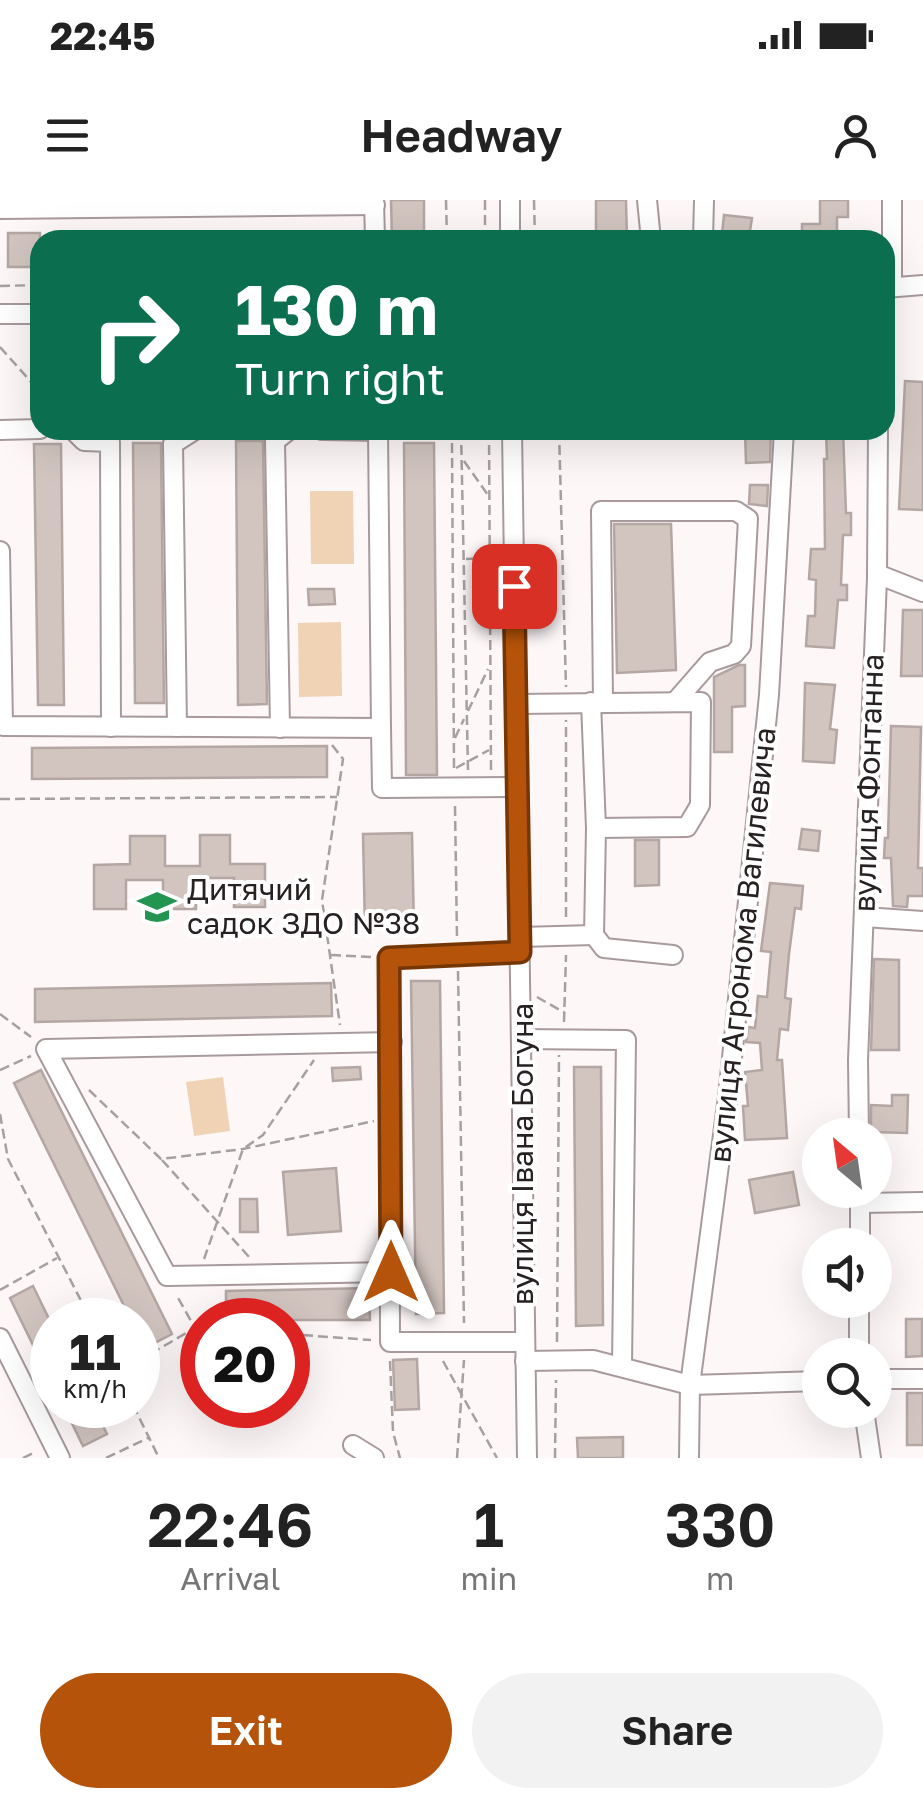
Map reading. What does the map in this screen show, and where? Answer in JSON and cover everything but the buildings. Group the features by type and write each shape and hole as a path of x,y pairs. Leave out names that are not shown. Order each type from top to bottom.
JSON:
{"street":[{"path":"510,200 510,230"},
{"path":"647,200 650,230"},
{"path":"703,230 704,200"},
{"path":"891,230 892,200"},
{"path":"0,209 374,202 375,230"},
{"path":"895,287 923,285"},
{"path":"0,314 30,314"},
{"path":"0,430 30,429"},
{"path":"83,440 110,442 110,726"},
{"path":"177,727 172,444 179,440"},
{"path":"276,440 280,728"},
{"path":"378,440 382,788 518,786"},
{"name":"вулиця Івана Богуна","path":"512,440 527,1458"},
{"name":"вулиця Агронома Вагилевича","path":"688,1458 690,1386 728,1097 769,695 783,440"},
{"name":"вулиця Фонтанна","path":"859,1118 878,440"},
{"path":"673,955 604,948 594,935 601,511 736,511 748,520 740,646 734,654 710,662 675,702"},
{"path":"0,551 3,726 380,728"},
{"path":"877,574 923,592"},
{"path":"516,704 701,702 700,805 687,827 596,828"},
{"path":"864,917 923,920"},
{"path":"594,935 566,936 458,955 389,958 390,1342 465,1342 556,1360 593,1360 690,1386 802,1382"},
{"path":"521,1039 626,1040 622,1366"},
{"path":"391,1272 167,1276 46,1048 392,1042"},
{"path":"892,1199 923,1202"},
{"path":"0,1338 60,1458"},
{"path":"892,1380 923,1379"},
{"path":"867,1428 872,1458"},
{"path":"354,1445 374,1458"}],"path":[{"path":"446,200 447,230"},
{"path":"484,200 485,230"},
{"path":"534,200 535,230"},
{"path":"0,286 30,285"},
{"path":"0,347 30,381"},
{"path":"454,440 454,769 490,750"},
{"path":"457,1458 465,1342 458,955 461,788 467,762 461,440"},
{"path":"489,440 490,788"},
{"path":"554,1458 560,1040 566,1014 566,703 559,440"},
{"path":"462,457 489,496"},
{"path":"463,558 490,558"},
{"path":"454,740 490,666"},
{"path":"204,1259 243,1149 264,1134 334,1043 330,956 322,900 343,758 318,728"},
{"path":"0,799 337,798"},
{"path":"330,956 389,958"},
{"path":"536,996 566,1014"},
{"path":"0,1014 46,1048 0,1070"},
{"path":"89,1090 161,1159 266,1274"},
{"path":"0,1114 8,1158 80,1298"},
{"path":"161,1159 243,1149 392,1117"},
{"path":"0,1157 8,1158"},
{"path":"0,1290 59,1257"},
{"path":"167,1276 180,1300"},
{"path":"310,1336 390,1342 393,1432 400,1458"},
{"path":"433,1342 497,1458"},
{"path":"145,1428 159,1458"},
{"path":"106,1458 149,1437"}],"shaded area":[{"path":"310,491 353,491 354,564 311,564"},
{"path":"341,622 342,696 299,697 298,623"},
{"path":"223,1077 230,1131 194,1136 186,1082"}],"place":[{"name":"Дитячий садок ЗДО №38","path":"157,907"}],"route":[{"path":"391,1272 389,958 520,952 514,586"}]}
